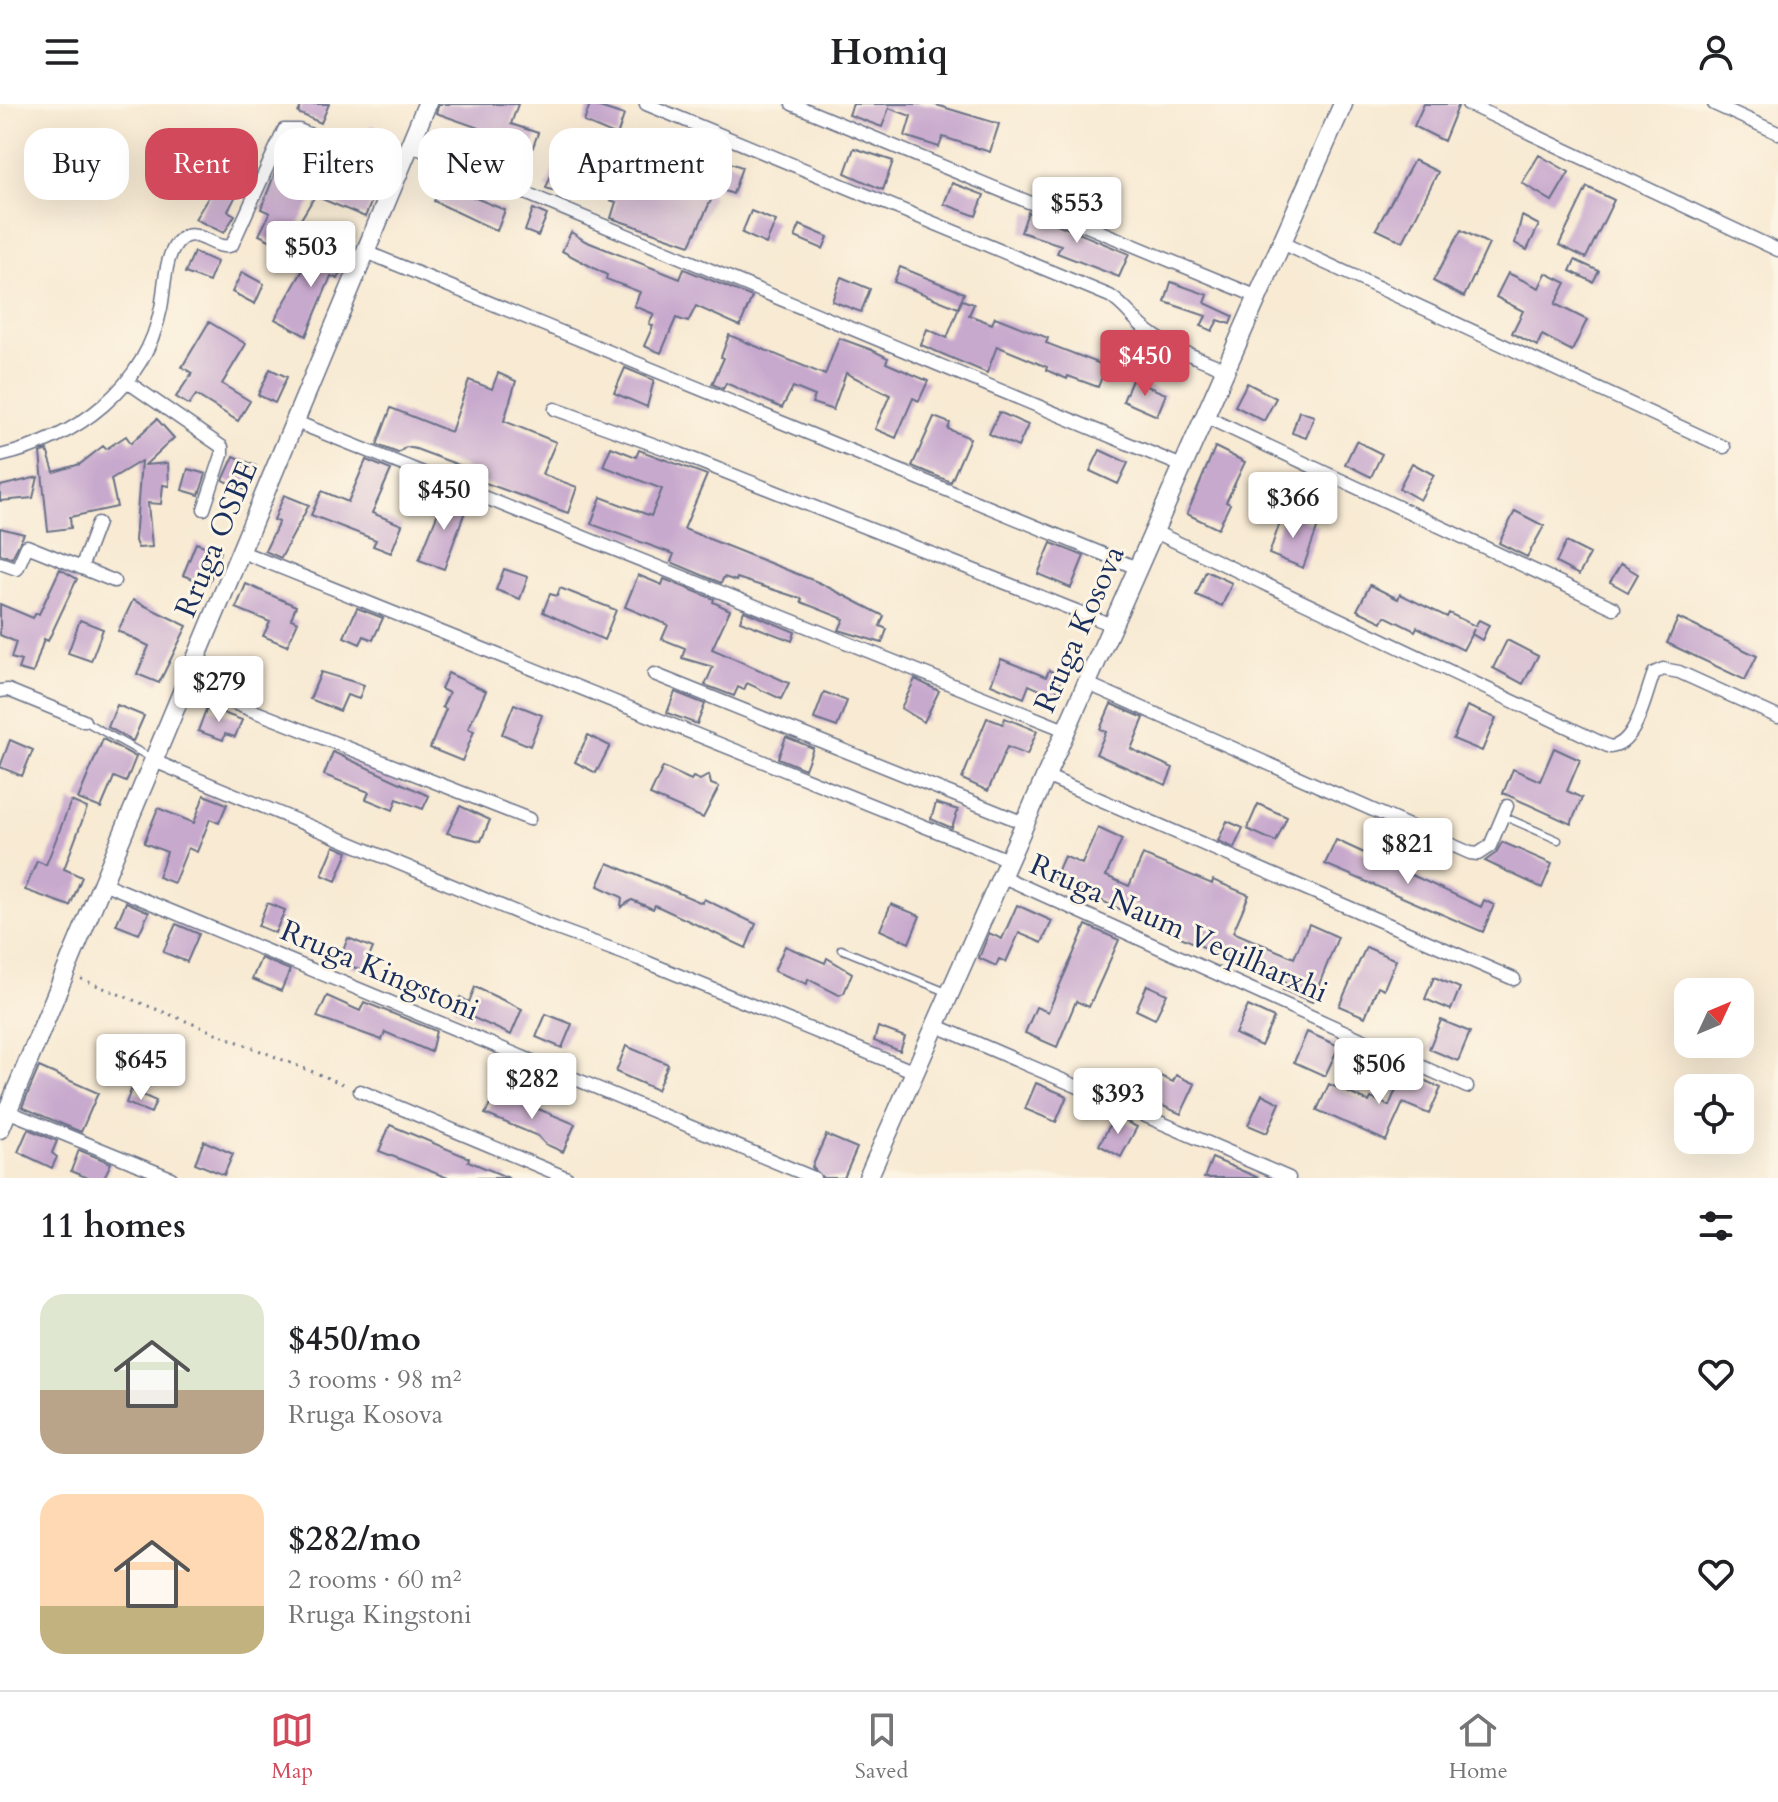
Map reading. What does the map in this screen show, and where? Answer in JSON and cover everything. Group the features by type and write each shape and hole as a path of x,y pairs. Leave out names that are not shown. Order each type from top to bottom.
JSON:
{"street":[{"name":"Rruga OSBE","path":"402,163 427,104"},
{"path":"646,104 1110,296 1126,306 1143,326 1157,336 1227,370"},
{"path":"792,104 1258,297"},
{"name":"Rruga Kosova","path":"868,1178 1343,104"},
{"path":"1468,104 1778,250"},
{"path":"1714,104 1778,133"},
{"path":"410,145 1182,466"},
{"path":"0,456 28,447 82,421 129,383 154,337 172,249 183,237 190,235 223,247 232,245 274,152"},
{"name":"Rruga OSBE","path":"0,1129 387,200"},
{"path":"1282,243 1724,447"},
{"path":"366,252 1137,568"},
{"path":"129,383 222,447 204,509"},
{"path":"555,409 680,454 1112,625"},
{"path":"1206,417 1614,608"},
{"path":"296,422 1065,730"},
{"path":"81,568 98,523"},
{"path":"1153,531 1610,747 1620,746 1630,737 1654,673 1663,669 1679,672 1778,717"},
{"path":"0,563 17,569 27,546 114,581"},
{"name":"Rruga Naum Veqilharxhi","path":"242,552 1004,868 1467,1087"},
{"path":"654,674 1024,823"},
{"path":"1086,683 1470,853 1478,854 1490,846 1505,811"},
{"path":"185,684 529,819"},
{"path":"0,691 8,690 84,721"},
{"path":"154,761 549,926 639,959 915,1072"},
{"path":"1046,776 1514,979"},
{"name":"Rruga Kingstoni","path":"103,883 814,1178"},
{"path":"935,1025 1289,1178"},
{"path":"360,1091 567,1178"},
{"path":"7,1111 171,1178"}],"lane":[{"path":"84,721 154,761"},
{"path":"1505,811 1558,840"},
{"path":"841,949 949,994"}],"path":[{"path":"66,973 360,1091"}],"building":[{"path":"302,104 329,104 321,123 298,113"},
{"path":"439,104 518,104 511,124 523,128 479,128 436,113"},
{"path":"590,104 624,115 620,128 598,128 584,122"},
{"path":"853,104 933,104 999,124 990,152 943,137 939,147 905,136 911,116 889,108 882,127 849,115"},
{"path":"1424,104 1459,104 1444,141 1414,126"},
{"path":"854,148 893,161 883,190 845,173"},
{"path":"1539,155 1569,172 1552,201 1522,183"},
{"path":"1414,160 1438,172 1403,242 1376,229"},
{"path":"732,163 742,167 732,194"},
{"path":"274,175 274,200 313,200 284,247 259,235 270,213 261,209"},
{"path":"952,183 984,195 976,216 944,204"},
{"path":"1587,187 1614,200 1586,258 1559,245"},
{"path":"207,200 234,200 228,211 235,215 224,233 195,219"},
{"path":"325,200 372,200 365,217"},
{"path":"480,200 505,210 497,231 434,201"},
{"path":"610,200 711,200 690,245 611,218 616,202"},
{"path":"533,209 547,215 538,236 525,231"},
{"path":"751,211 776,221 766,244 742,233"},
{"path":"1028,212 1129,254 1119,277 1057,253 1061,245 1021,232"},
{"path":"1522,216 1539,225 1527,250 1515,243"},
{"path":"800,225 828,237 823,249 795,237"},
{"path":"1461,230 1489,244 1464,297 1433,281"},
{"path":"571,232 585,241 680,279 684,269 752,297 740,326 696,306 688,322 676,318 661,353 644,346 653,326 649,324 654,314 634,306 640,292 606,279 607,275 562,251"},
{"path":"320,243 348,255 338,279 331,276 306,336 275,319 304,268 308,271"},
{"path":"194,252 217,262 209,282 185,273"},
{"path":"1575,260 1599,271 1593,282 1570,271"},
{"path":"900,267 964,293 958,308 894,282"},
{"path":"242,272 264,284 255,304 232,292"},
{"path":"1508,273 1539,288 1546,273 1566,283 1555,304 1587,320 1572,351 1542,335 1537,346 1512,333 1523,311 1496,297"},
{"path":"841,277 870,289 861,312 832,301"},
{"path":"1171,282 1208,295 1205,303 1233,316 1230,324 1218,320 1212,331 1201,326 1206,316 1165,302"},
{"path":"962,300 974,304 969,315 992,324 995,317 1048,338 1046,343 1106,366 1098,387 1068,376 1067,379 997,346 987,373 921,345 927,329 947,338"},
{"path":"209,322 246,344 222,384 250,401 238,421 196,395 189,405 176,397 192,373 182,367"},
{"path":"729,335 825,375 839,338 872,350 888,358 886,363 928,381 919,401 913,398 896,438 875,429 890,395 846,373 833,410 812,403 815,396 793,387 782,408 726,383 723,389 712,384 724,358 721,357"},
{"path":"625,368 654,380 647,407 614,393"},
{"path":"270,369 287,377 275,403 258,395"},
{"path":"498,373 516,381 504,421 556,442 542,474 577,487 568,513 480,481 483,474 416,449 406,447 398,453 377,445 391,408 451,432 469,380 492,389"},
{"path":"1132,380 1166,394 1157,416 1123,401"},
{"path":"1247,383 1276,398 1264,421 1235,406"},
{"path":"1299,411 1314,416 1306,438 1292,433"},
{"path":"999,412 1028,425 1018,447 989,434"},
{"path":"934,417 950,423 948,429 970,438 951,482 912,466"},
{"path":"157,419 174,438 145,465 168,463 169,486 163,485 161,504 148,503 152,547 138,548 135,541 141,461 111,479 117,507 70,517 71,528 48,531 40,453 47,450 54,472 80,464 103,446 106,449 126,436 131,443"},
{"path":"1356,441 1382,454 1371,477 1345,464"},
{"path":"611,447 636,457 639,450 707,475 684,529 820,583 884,616 880,626 887,629 882,643 839,630 844,619 801,602 802,599 737,578 736,581 724,577 721,583 671,562 674,554 591,524 601,497 651,516 662,489 603,466"},
{"path":"1215,447 1245,462 1226,502 1230,504 1218,529 1187,514"},
{"path":"1100,450 1128,463 1118,484 1090,471"},
{"path":"234,456 256,466 246,490 223,480"},
{"path":"366,460 391,470 372,513 402,525 391,553 373,546 376,540 311,515 322,491 348,502"},
{"path":"1412,463 1434,475 1420,500 1399,488"},
{"path":"188,469 206,474 199,495 182,490"},
{"path":"38,477 33,498 0,501 0,486"},
{"path":"284,495 309,505 281,558 265,551 279,522 274,520"},
{"path":"445,495 468,503 444,569 419,560"},
{"path":"1284,511 1318,526 1303,568 1269,554"},
{"path":"1515,511 1544,526 1527,557 1499,543"},
{"path":"0,528 24,534 12,558 0,554"},
{"path":"1566,542 1590,554 1579,575 1556,563"},
{"path":"196,543 221,552 208,585 183,575"},
{"path":"1051,543 1084,556 1071,588 1038,574"},
{"path":"1621,564 1638,574 1628,592 1610,582"},
{"path":"60,569 77,579 48,641 44,639 33,673 18,669 21,661 11,658 16,642 0,635 0,604 33,618 36,613 39,614"},
{"path":"504,569 528,577 520,599 496,590"},
{"path":"1206,571 1232,583 1222,606 1196,595"},
{"path":"638,575 662,585 664,579 714,599 713,602 730,610 712,649 789,683 781,699 747,683 744,690 738,687 734,696 705,685 713,667 682,658 685,648 662,639 668,625 625,607"},
{"path":"246,584 296,606 291,619 298,622 287,646 263,636 270,622 236,608"},
{"path":"1370,585 1398,599 1400,594 1447,617 1449,613 1475,626 1479,620 1489,625 1482,640 1472,634 1474,629 1463,650 1417,627 1415,631 1385,616 1382,622 1357,610"},
{"path":"560,588 616,610 604,640 543,612 550,594 557,596"},
{"path":"133,600 187,626 159,683 137,674 149,646 118,631"},
{"path":"357,608 383,618 373,640 364,636 360,644 344,637"},
{"path":"744,611 795,632 792,641 740,621"},
{"path":"1678,618 1757,656 1745,680 1667,643"},
{"path":"80,620 103,629 91,661 68,653"},
{"path":"1507,640 1538,656 1523,684 1493,668"},
{"path":"1001,659 1046,677 1049,670 1063,677 1054,696 1029,685 1024,698 991,684"},
{"path":"321,672 364,685 359,699 347,695 340,711 310,699"},
{"path":"448,673 486,691 468,729 474,731 462,761 430,748 446,709 442,707 449,693 441,689"},
{"path":"915,679 939,691 924,722 901,708"},
{"path":"675,692 705,704 697,724 667,713"},
{"path":"824,692 847,701 837,727 814,719"},
{"path":"514,704 542,715 530,746 502,734"},
{"path":"1111,704 1144,718 1131,749 1173,768 1166,785 1096,754 1106,732 1100,729"},
{"path":"117,705 144,716 133,741 108,727"},
{"path":"1467,706 1496,718 1482,751 1453,739"},
{"path":"207,707 242,720 235,737 225,734 223,740 198,731"},
{"path":"987,718 1003,724 1005,718 1037,731 1027,755 1007,747 988,791 962,779"},
{"path":"588,735 610,746 596,773 575,762"},
{"path":"786,737 813,748 805,769 778,758"},
{"path":"103,739 136,757 126,782 114,777 101,808 78,799"},
{"path":"10,740 33,750 22,776 0,767"},
{"path":"1554,748 1580,760 1567,791 1582,798 1571,824 1503,793 1513,769 1540,781"},
{"path":"333,752 429,796 423,809 397,799 393,810 366,799 369,792 324,775"},
{"path":"663,767 691,780 693,777 700,780 709,775 711,784 719,787 703,818 650,795"},
{"path":"204,795 227,804 219,823 210,819 197,852 188,848 174,883 158,877 167,852 144,843 158,808 194,823"},
{"path":"71,801 87,808 64,869 82,877 70,906 25,890 37,861 46,865"},
{"path":"936,803 958,810 952,828 931,819"},
{"path":"1258,804 1287,817 1276,842 1247,829"},
{"path":"460,806 490,820 481,841 447,833"},
{"path":"1227,821 1243,828 1234,848 1218,841"},
{"path":"1098,828 1122,839 1106,876 1129,886 1143,855 1212,884 1213,880 1249,895 1233,932 1294,958 1309,924 1338,937 1312,1002 1283,990 1286,983 1153,925 1156,916 1130,904 1126,912 1054,879 1064,856 1082,864"},
{"path":"1336,840 1481,907 1484,900 1494,905 1483,932 1325,864"},
{"path":"1502,842 1552,864 1542,888 1485,861 1496,853"},
{"path":"334,846 348,852 336,881 322,875"},
{"path":"608,863 702,903 704,899 756,924 746,948 655,905 653,909 632,900 621,907 622,897 598,886"},
{"path":"126,902 149,912 139,934 116,925"},
{"path":"267,903 285,910 275,933 258,926"},
{"path":"891,904 920,916 909,943 880,930"},
{"path":"1017,905 1052,921 1042,943 1019,933 1006,962 999,959 996,966 979,958 989,933 1002,939"},
{"path":"176,924 199,934 187,962 163,952"},
{"path":"1086,925 1119,940 1089,1007 1076,1001 1057,1047 1025,1033 1036,1007 1048,1012"},
{"path":"348,938 373,948 363,971 339,961"},
{"path":"785,946 825,963 827,958 852,973 844,993 839,995 808,979 807,984 774,971"},
{"path":"1366,947 1396,960 1384,989 1378,986 1365,1017 1339,1006"},
{"path":"261,958 290,970 281,991 252,979"},
{"path":"1434,977 1460,988 1451,1010 1425,999"},
{"path":"1147,985 1167,994 1155,1019 1136,1010"},
{"path":"475,987 522,1009 511,1035 454,1009 460,997 469,1002"},
{"path":"327,996 360,1011 364,1002 436,1031 431,1052 385,1032 382,1040 317,1017"},
{"path":"1248,1006 1274,1018 1261,1046 1235,1034"},
{"path":"546,1014 572,1024 562,1048 536,1037"},
{"path":"1441,1020 1470,1032 1458,1061 1429,1049"},
{"path":"878,1027 905,1037 900,1051 874,1041"},
{"path":"1307,1032 1339,1046 1325,1076 1294,1062"},
{"path":"626,1046 668,1064 657,1090 616,1072"},
{"path":"39,1067 98,1093 81,1132 22,1107"},
{"path":"1404,1071 1441,1088 1429,1114 1403,1103 1386,1141 1317,1110 1329,1084 1369,1102 1371,1098 1389,1106"},
{"path":"1158,1075 1173,1082 1176,1075 1195,1084 1181,1114 1147,1099"},
{"path":"1036,1083 1067,1096 1056,1122 1025,1109"},
{"path":"131,1090 156,1101 151,1113 126,1103"},
{"path":"497,1092 575,1124 563,1152 545,1144 538,1136 485,1114"},
{"path":"1262,1094 1280,1103 1267,1133 1248,1125"},
{"path":"1115,1116 1137,1127 1121,1157 1099,1145"},
{"path":"390,1125 509,1178 448,1178 379,1151"},
{"path":"28,1129 57,1141 52,1153 57,1157 52,1168 18,1152"},
{"path":"826,1135 857,1148 844,1178 823,1178 812,1167"},
{"path":"204,1141 233,1154 224,1175 195,1163"},
{"path":"79,1150 111,1163 104,1178 88,1178 71,1171"},
{"path":"1212,1158 1259,1178 1204,1178"}]}
